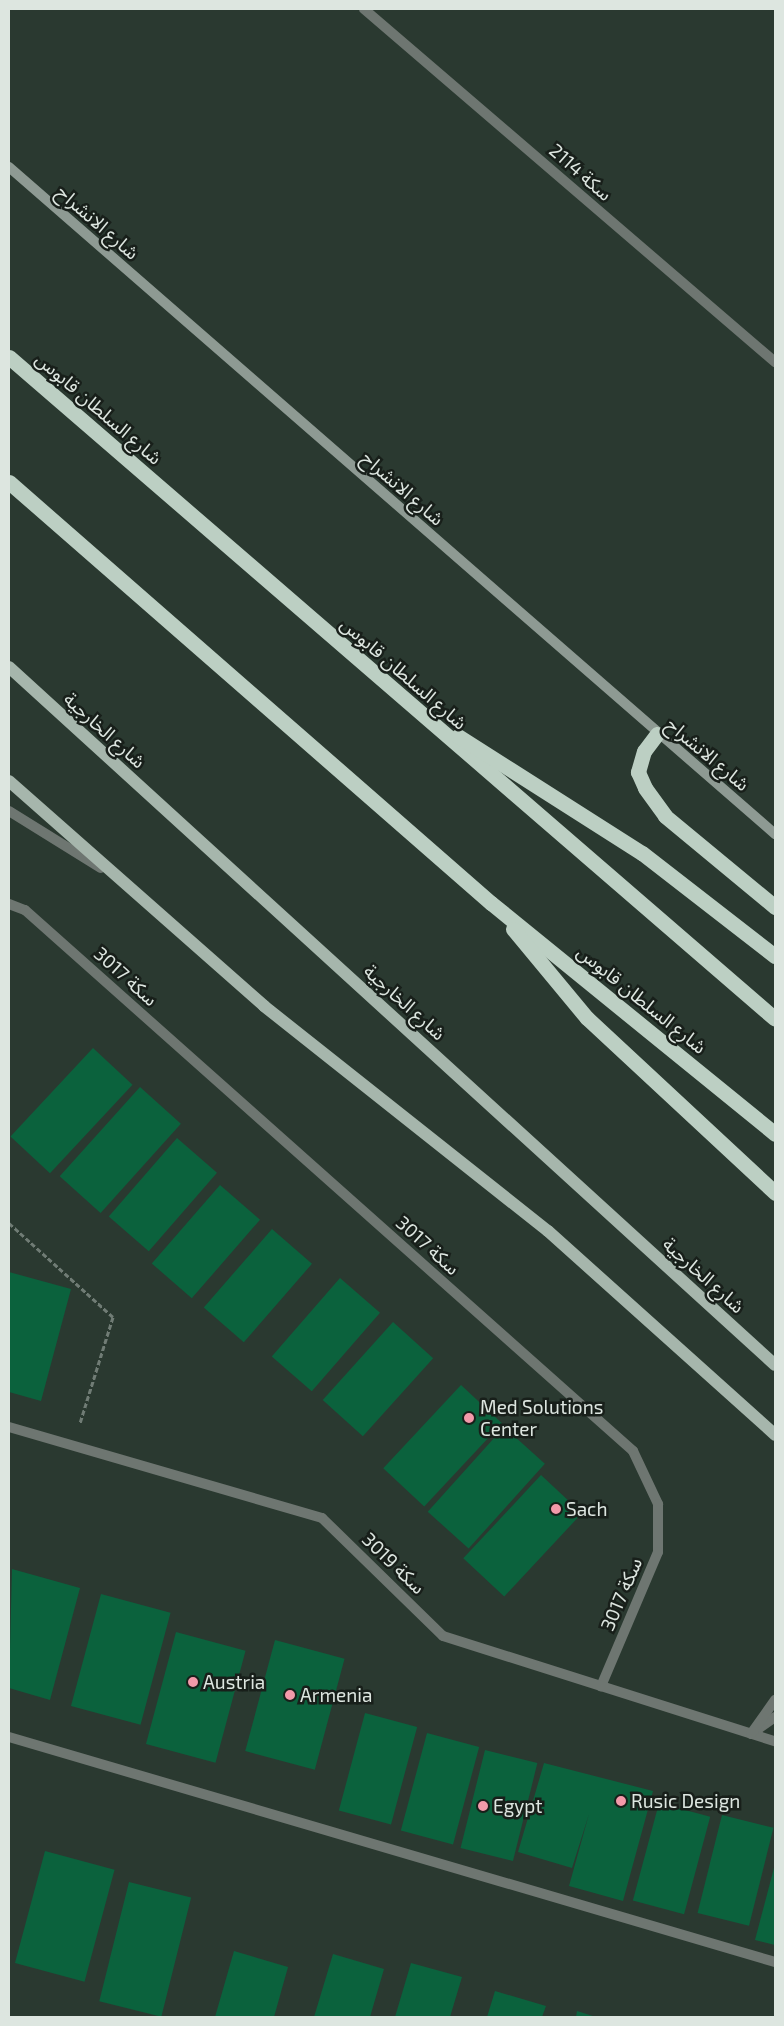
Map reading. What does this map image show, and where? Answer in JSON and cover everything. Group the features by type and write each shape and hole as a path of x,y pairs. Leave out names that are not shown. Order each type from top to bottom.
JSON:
{"highway":[{"name":"شارع السلطان قابوس","path":"9,357 775,1019"},
{"name":"شارع السلطان قابوس","path":"9,482 491,903 775,1134"},
{"path":"412,707 642,853 775,956"},
{"path":"657,734 644,751 638,772 645,788 666,816 775,907"},
{"path":"491,903 587,1018 775,1193"}],"main road":[{"name":"شارع الخارجية","path":"9,667 775,1365"},
{"path":"9,781 110,873 264,1006 548,1231 773,1434"}],"street":[{"name":"سكة 2114","path":"364,9 775,362"},
{"name":"شارع الانشراح","path":"9,167 657,734 775,834"},
{"path":"9,810 110,873"},
{"name":"سكة 3017","path":"9,904 25,910 633,1451 658,1504 658,1552 601,1686"},
{"name":"سكة 3019","path":"9,1427 322,1518 443,1636 775,1741"},
{"path":"751,1734 775,1700"},
{"path":"751,1734 775,1717"},
{"path":"9,1737 775,1962"}],"path":[{"path":"9,1223 113,1317 73,1446"}],"building":[{"path":"93,1048 132,1085 50,1173 10,1136"},
{"path":"140,1087 181,1124 101,1213 60,1176"},
{"path":"177,1138 217,1173 149,1251 109,1216"},
{"path":"220,1185 260,1220 192,1298 152,1263"},
{"path":"272,1229 312,1264 244,1342 204,1307"},
{"path":"9,1272 71,1289 41,1401 9,1392"},
{"path":"340,1278 380,1313 312,1391 272,1356"},
{"path":"393,1322 433,1358 363,1436 323,1400"},
{"path":"461,1385 502,1423 424,1507 383,1468"},
{"path":"504,1427 545,1464 469,1549 428,1512"},
{"path":"541,1475 582,1513 504,1597 463,1558"},
{"path":"12,1569 80,1588 50,1700 9,1688"},
{"path":"101,1594 171,1613 141,1725 71,1706"},
{"path":"176,1632 246,1651 216,1763 146,1744"},
{"path":"275,1640 345,1659 315,1770 245,1751"},
{"path":"365,1713 417,1727 391,1825 339,1811"},
{"path":"427,1733 479,1747 453,1845 401,1831"},
{"path":"485,1750 537,1763 513,1861 461,1848"},
{"path":"544,1763 653,1791 623,1901 569,1886 589,1814 572,1868 518,1852"},
{"path":"659,1803 710,1817 684,1914 633,1901"},
{"path":"722,1815 773,1828 749,1926 698,1913"},
{"path":"45,1851 115,1870 85,1982 15,1963"},
{"path":"775,1864 775,1945 755,1940"},
{"path":"129,1882 191,1897 161,2017 99,2001"},
{"path":"234,1951 288,1967 274,2017 215,2017"},
{"path":"333,1954 384,1969 370,2017 314,2017"},
{"path":"411,1963 462,1977 450,2017 395,2017"},
{"path":"495,1991 546,2006 542,2017 487,2017"},
{"path":"577,2011 596,2017 576,2017"}],"place":[{"name":"Med Solutions Center","path":"469,1418"},
{"name":"Sach","path":"556,1509"},
{"name":"Austria","path":"193,1682"},
{"name":"Armenia","path":"290,1695"},
{"name":"Rusic Design","path":"621,1801"},
{"name":"Egypt","path":"483,1806"}]}
